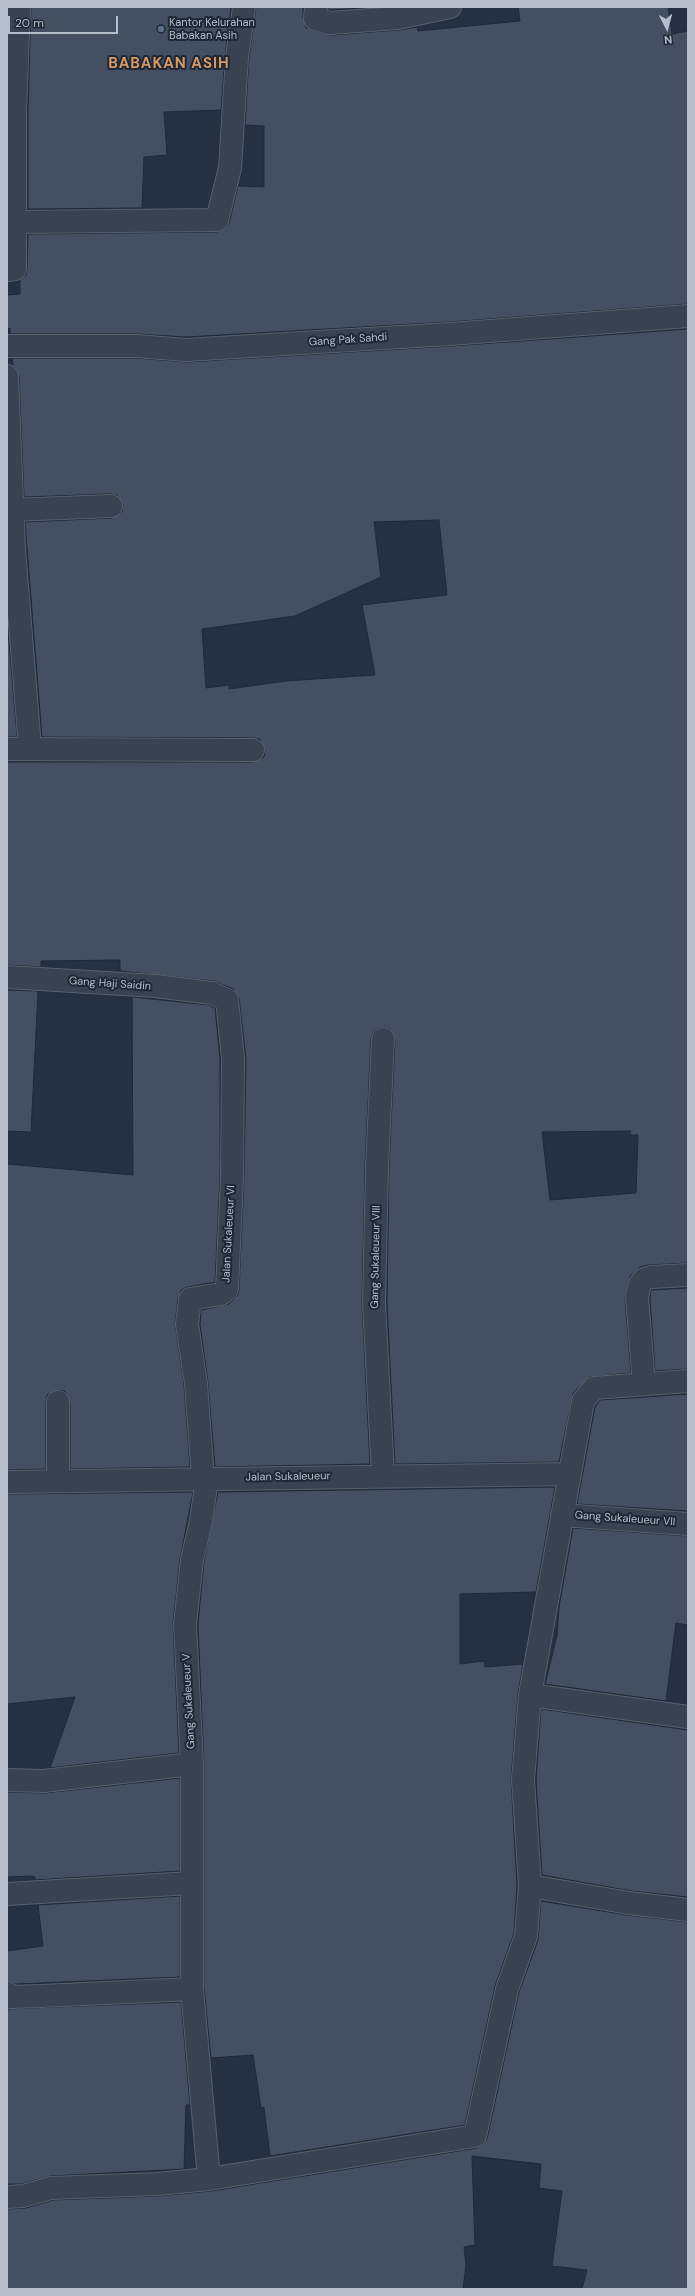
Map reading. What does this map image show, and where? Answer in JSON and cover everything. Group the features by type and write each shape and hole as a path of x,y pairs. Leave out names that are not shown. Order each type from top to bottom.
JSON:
{"street":[{"path":"7,270 15,269 15,112 19,7"},
{"path":"15,222 217,220 230,168 237,57 244,7"},
{"path":"316,7 315,19 330,23 398,18 450,7"},
{"name":"Gang Pak Sahdi","path":"7,346 137,346 186,350 434,335 688,316"},
{"path":"7,376 9,487 30,748"},
{"path":"12,510 111,506"},
{"path":"7,749 253,750"},
{"name":"Gang Haji Saidin","path":"7,977 155,986 212,993"},
{"name":"Jalan Sukaleueur VI","path":"205,1478 196,1384 187,1324 190,1299 221,1294 227,1289 232,1178 233,1058 231,1036 227,1000 212,993"},
{"name":"Gang Sukaleueur VIII","path":"383,1039 377,1167 374,1303 383,1475"},
{"path":"644,1384 637,1297 640,1284 644,1280 651,1277 688,1275"},
{"path":"7,2197 23,2196 52,2188 158,2184 209,2179 475,2136 506,1989 526,1936 530,1886 522,1780 530,1695 583,1401 594,1388 688,1381"},
{"path":"58,1402 58,1481"},
{"name":"Jalan Sukaleueur","path":"7,1482 383,1475 570,1474"},
{"name":"Gang Sukaleueur V","path":"7,1780 44,1781 192,1764 185,1624 192,1560 201,1521 205,1478"},
{"name":"Gang Sukaleueur VII","path":"562,1514 688,1524"},
{"path":"530,1695 688,1718"},
{"path":"192,1764 192,1989 209,2179"},
{"path":"7,1894 191,1883"},
{"path":"530,1886 629,1903 688,1910"},
{"path":"7,1993 10,1997 192,1989"}],"building":[{"path":"31,7 231,7 225,56 221,110 164,112 167,155 144,157 142,208 28,209 28,112"},
{"path":"256,7 303,7 303,18 306,28 331,35 399,30 417,27 418,31 520,21 518,7 668,7 672,34 688,31 688,304 449,322 186,337 137,334 10,334 10,328 7,329 7,295 20,294 20,280 26,275 27,269 28,234 217,232 226,228 229,223 238,186 264,187 264,126 245,125 249,58"},
{"path":"328,7 377,7 328,10"},
{"path":"688,329 688,1263 648,1265 640,1267 630,1276 625,1298 631,1373 589,1377 573,1393 559,1462 395,1464 387,1303 389,1167 395,1040 390,1029 384,1027 378,1028 373,1032 371,1038 365,1166 362,1303 370,1464 215,1467 208,1383 200,1324 201,1310 229,1304 238,1295 239,1290 244,1179 246,1058 239,998 233,989 214,981 120,971 120,960 41,961 41,967 7,965 7,762 253,762 264,757 265,750 260,739 253,738 42,737 25,522 112,518 122,512 123,505 117,495 110,494 24,497 19,375 13,365 12,358 136,358 187,362 451,346","holes":["439,520 447,595 362,605 375,675 286,681 229,689 229,685 206,688 202,629 295,616 381,577 374,522","630,1131 630,1135 638,1135 636,1193 550,1200 542,1132"]},
{"path":"7,618 17,737 7,737"},
{"path":"7,990 38,991 31,1132 7,1131"},
{"path":"132,997 209,1005 215,1008 220,1059 220,1178 215,1282 188,1287 181,1290 178,1298 175,1323 184,1385 190,1467 70,1469 70,1402 65,1391 58,1390 47,1395 46,1469 7,1470 7,1164 133,1175"},
{"path":"688,1288 688,1369 655,1371 650,1298 651,1290"},
{"path":"688,1394 688,1511 577,1504 595,1407 600,1400"},
{"path":"555,1487 536,1592 460,1594 460,1664 484,1661 485,1667 523,1664 518,1694 511,1779 517,1886 514,1933 495,1986 465,2125 270,2156 264,2107 261,2108 253,2055 211,2058 204,1988 204,1764 198,1624 204,1562 218,1492"},
{"path":"193,1492 180,1559 173,1623 179,1753 50,1768 75,1697 7,1704 7,1494"},
{"path":"573,1528 688,1536 688,1625 676,1623 666,1701 545,1684 557,1636 559,1607"},
{"path":"541,1709 688,1730 688,1897 631,1891 542,1875 536,1780"},
{"path":"180,1778 180,1871 35,1880 35,1877 30,1876 7,1877 7,1792 45,1793"},
{"path":"180,1896 180,1977 16,1984 7,1981 7,1951 43,1946 38,1905"},
{"path":"541,1901 627,1915 688,1922 688,2289 582,2289 587,2270 552,2266 562,2191 539,2188 541,2164 472,2156 475,2245 464,2247 466,2265 463,2289 7,2289 7,2209 26,2208 53,2200 159,2196 211,2191 477,2148 483,2145 487,2139 519,1992 538,1940"},
{"path":"181,2002 190,2105 186,2105 184,2169 51,2176 21,2184 7,2184 7,2009"}],"place":[{"name":"Kantor Kelurahan Babakan Asih","path":"161,29"}],"district":[{"name":"BABAKAN ASIH","path":"169,64"}]}
